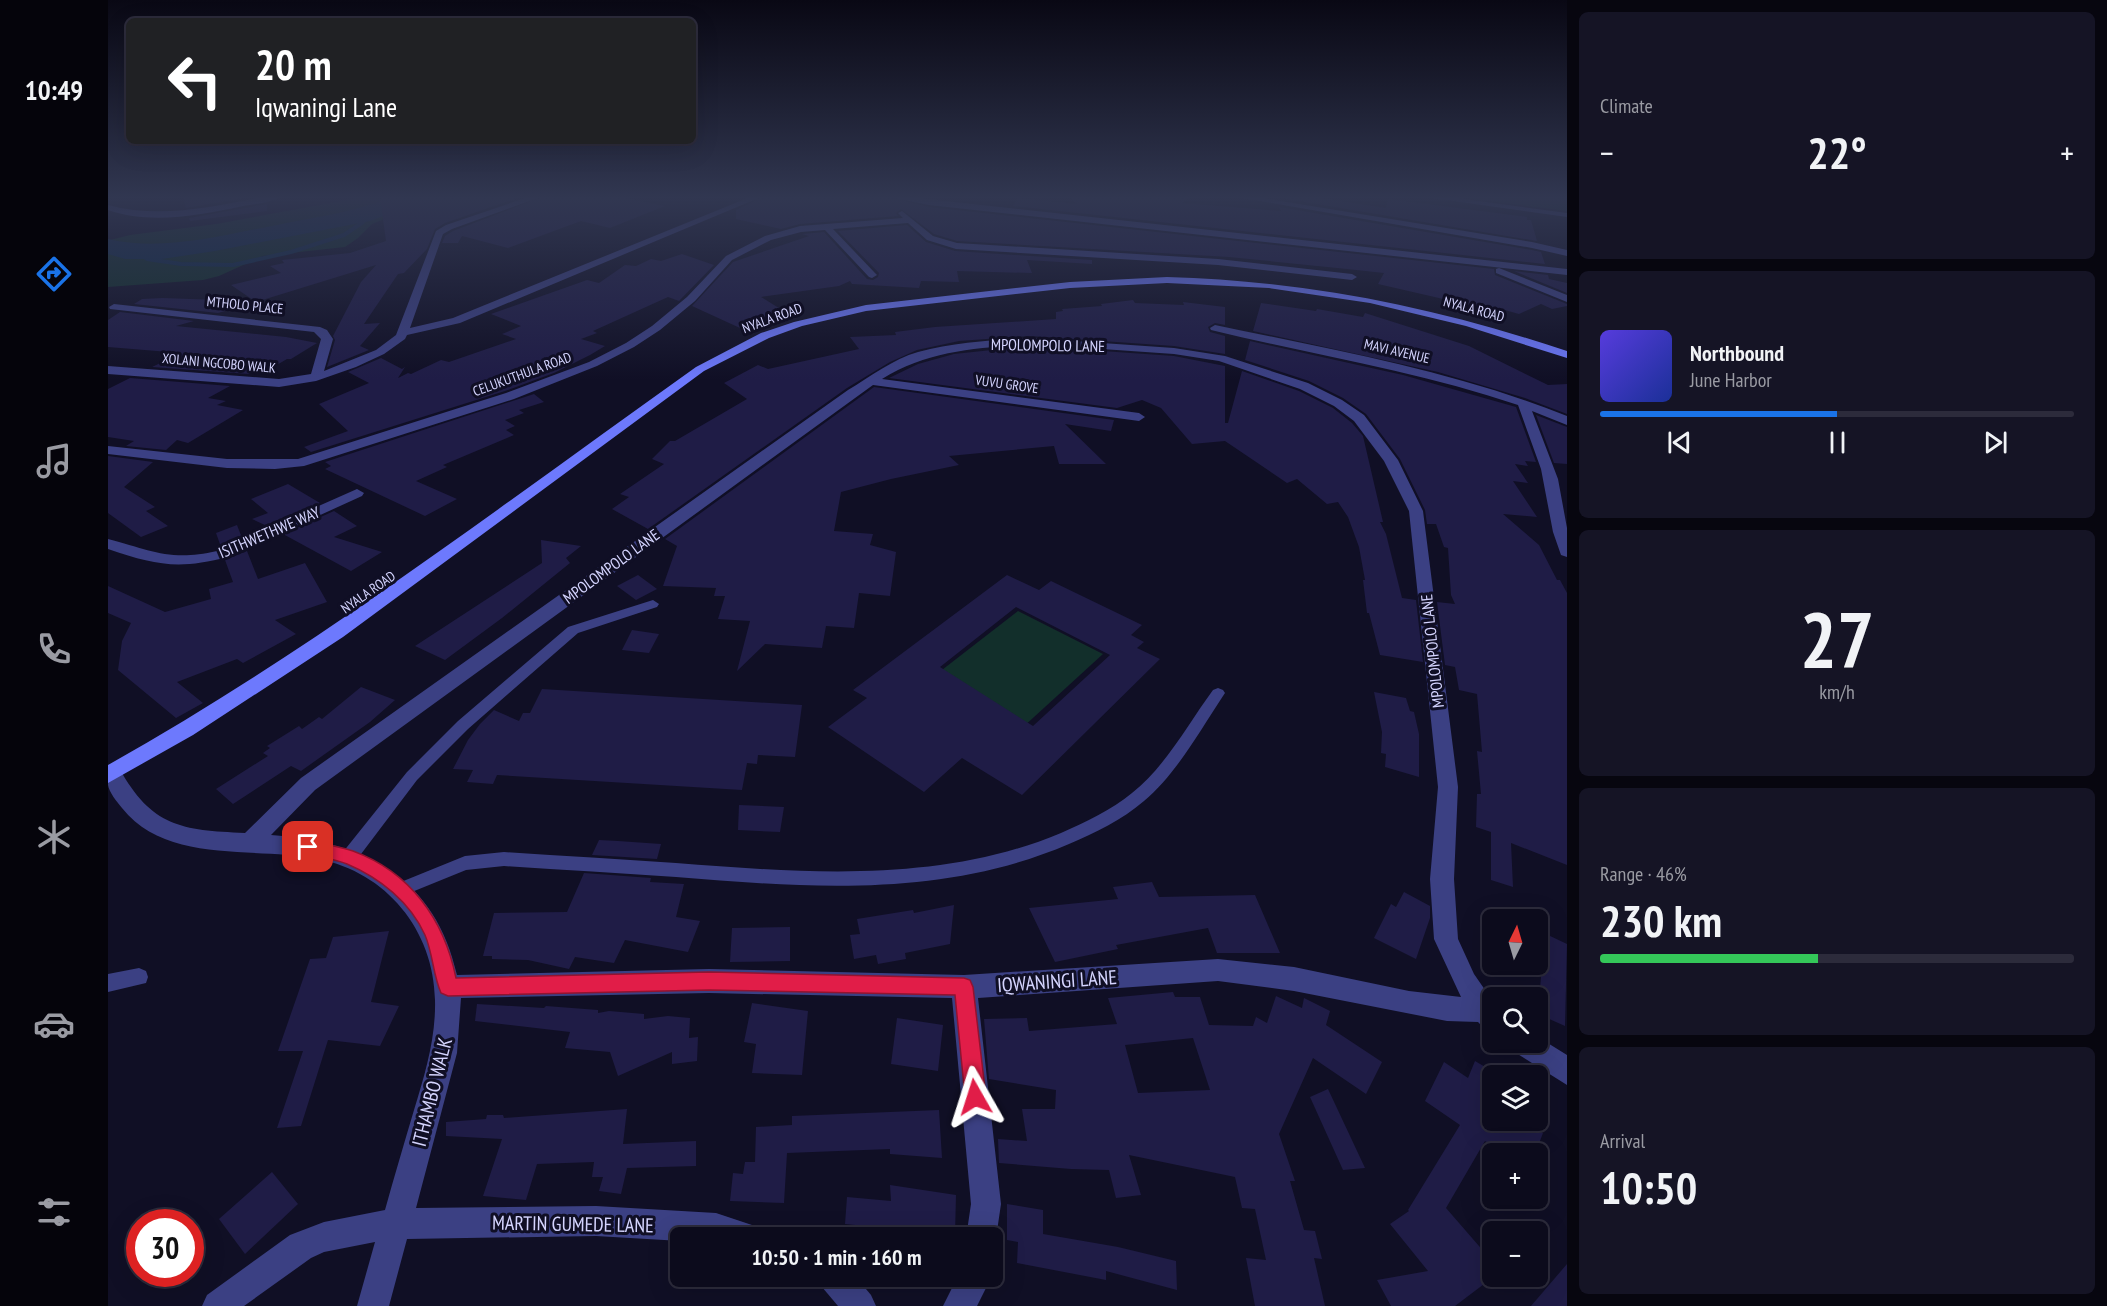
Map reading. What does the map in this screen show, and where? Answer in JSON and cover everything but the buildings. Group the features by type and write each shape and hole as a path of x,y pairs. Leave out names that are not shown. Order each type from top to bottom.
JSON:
{"street":[{"path":"404,332 430,258"},
{"name":"XOLANI NGCOBO WALK","path":"108,370 264,383 316,377 380,352 397,341 404,332 456,321 609,258"},
{"name":"CELUKUTHULA ROAD","path":"108,450 234,465 263,466 298,463 358,445 510,396 593,364 630,345 656,328 691,298 730,258"},
{"path":"856,258 872,275"},
{"path":"1152,258 1218,262 1352,277"},
{"path":"1439,258 1567,273"},
{"path":"1494,264 1506,275 1567,299"},
{"name":"NYALA ROAD","path":"110,774 262,684 418,575 700,369 730,350 799,322 850,310 905,302 1132,281 1215,281 1295,288 1391,304 1502,332 1567,355"},
{"name":"MTHOLO PLACE","path":"114,307 316,329 323,332 327,339 316,377"},
{"name":"MAVI AVENUE","path":"1215,328 1391,364 1489,390 1567,421"},
{"name":"MPOLOMPOLO LANE","path":"251,841 308,784 871,381 907,360 982,344 1030,341 1164,350 1221,358 1271,373 1338,403 1359,418 1391,460 1416,511 1448,787 1442,879 1446,939 1465,982 1482,1006"},
{"name":"VUVU GROVE","path":"871,381 1139,417"},
{"path":"1523,402 1548,467 1553,487 1556,518 1567,552"},
{"name":"ISITHWETHWE WAY","path":"108,544 180,563 202,560 222,554 357,493"},
{"name":"ITHAMBO WALK","path":"110,774 122,796 134,808 152,822 172,832 206,838 324,850 349,857 379,872 402,889 421,910 433,933 442,958 448,987 448,1018 444,1053 373,1306"},
{"name":"IQWANINGI LANE","path":"448,987 709,981 964,987 1218,970 1294,979 1409,1003 1482,1013"},
{"path":"964,987 986,1204 983,1227"},
{"path":"1539,1053 1567,1071"},
{"name":"MARTIN GUMEDE LANE","path":"218,1306 301,1246 324,1237 354,1230 397,1224 596,1221 699,1227"},
{"path":"843,1287 860,1306"},
{"path":"959,1306 970,1287"}],"lane":[{"path":"349,857 412,776 463,725 573,630 653,604"},
{"path":"402,889 465,863 504,859 819,880 875,880 922,876 1002,862 1057,843 1102,820 1144,791 1173,756 1218,693"},
{"path":"108,983 139,977"}],"green space":[{"path":"108,258 259,258 219,276 203,280 108,287"},
{"path":"1018,611 1103,654 1009,740 920,687"}],"waterway":[{"path":"146,258 181,264 233,265 264,258"}],"route":[{"path":"308,847 349,857 379,872 402,889 421,910 433,933 442,958 448,987 709,981 964,987 975,1097"}]}
